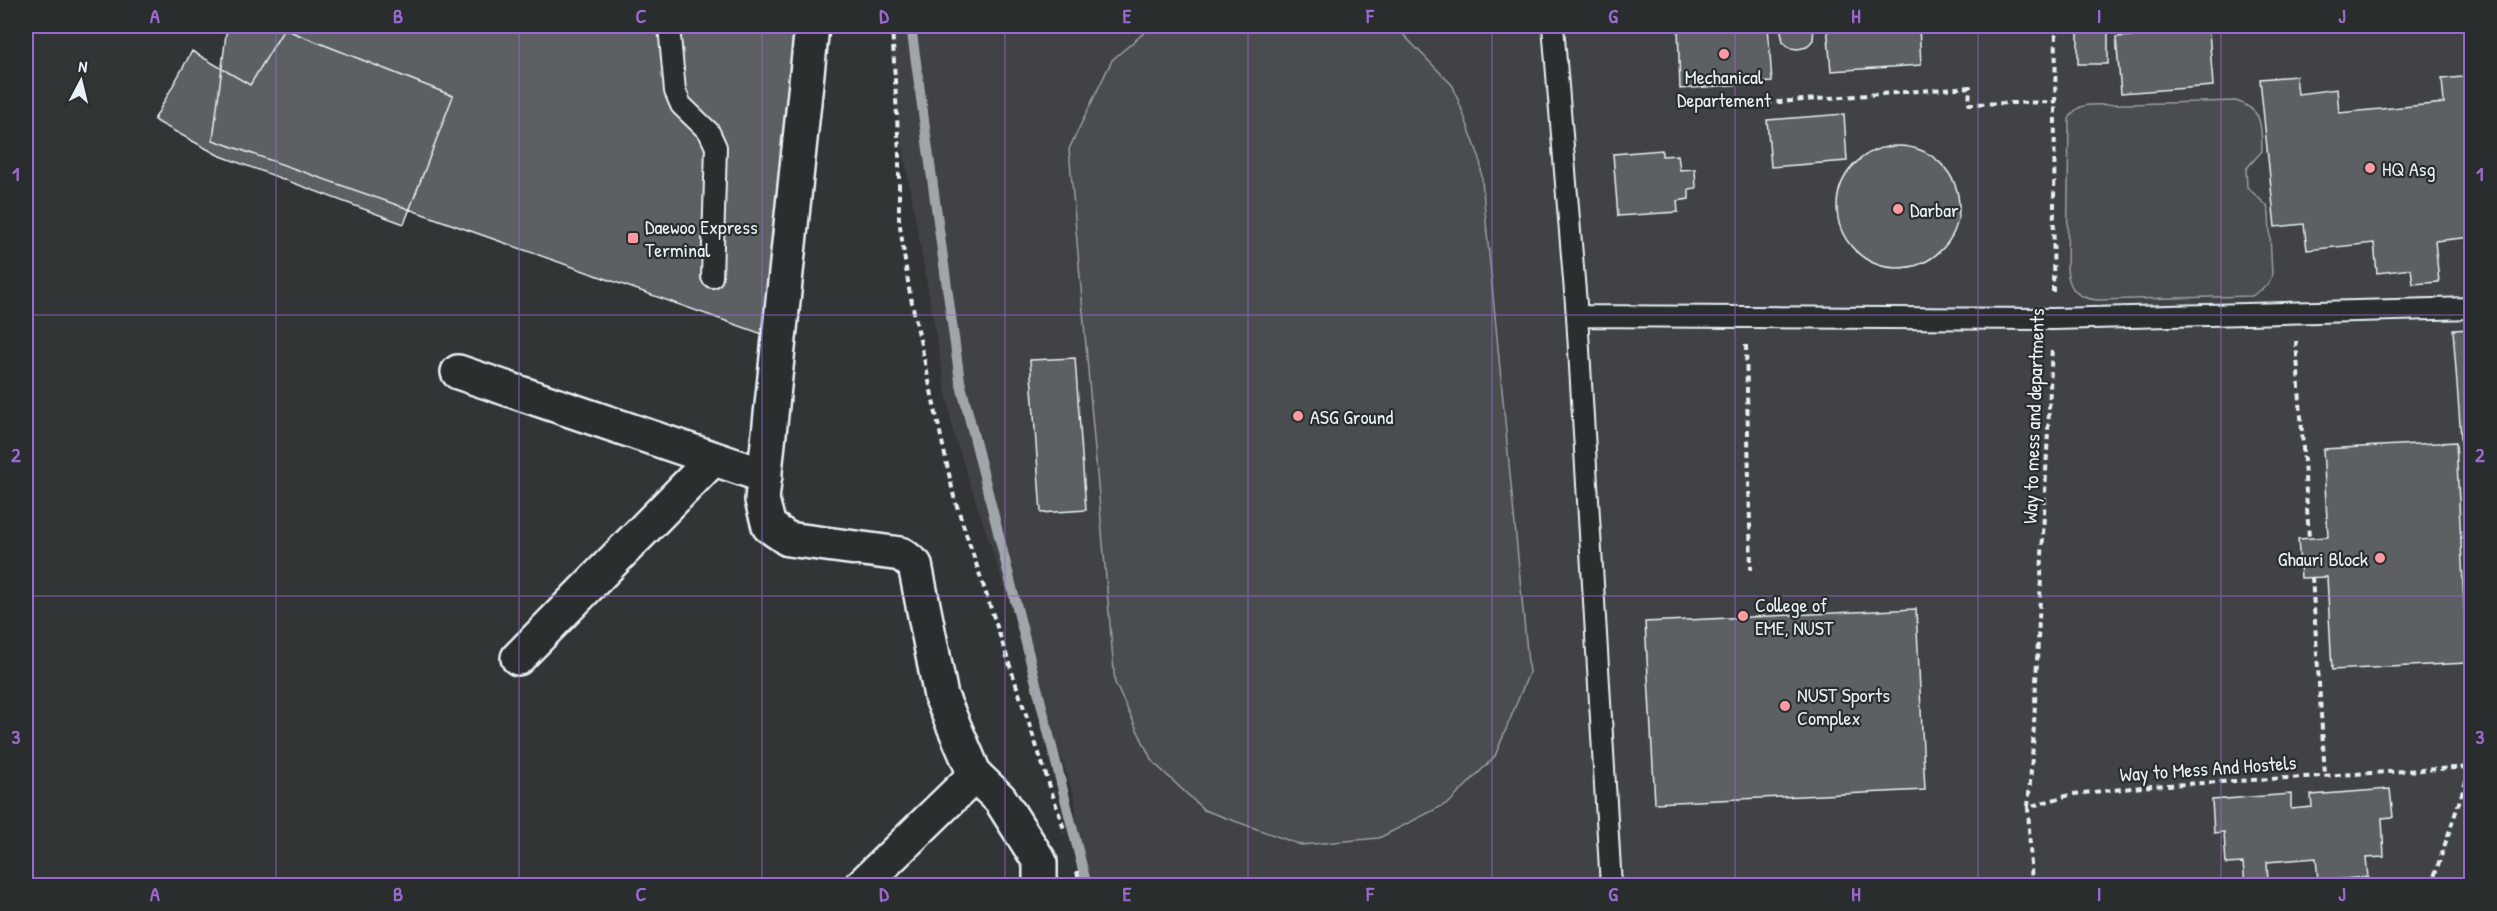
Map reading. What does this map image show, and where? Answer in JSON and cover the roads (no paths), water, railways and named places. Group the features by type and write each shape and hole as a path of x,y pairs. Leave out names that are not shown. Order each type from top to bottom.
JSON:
{"street":[{"path":"812,26 762,500 769,526 788,539 901,554 915,565 941,696 975,775 1000,799 1040,862 1040,885"},
{"path":"459,372 765,476"},
{"path":"518,658 713,459"},
{"path":"861,885 975,775"}],"lane":[{"path":"669,26 675,91 681,105 709,132 716,147 712,277"},
{"path":"1553,26 1577,316 1611,885"},
{"path":"1577,316 2053,319 2472,308"}],"waterway":[{"path":"911,26 960,381 1087,886"}],"place":[{"name":"Mechanical Departement","path":"1724,54"},
{"name":"HQ Asg","path":"2370,168"},
{"name":"Darbar","path":"1898,209"},
{"name":"Daewoo Express Terminal","path":"633,238"},
{"name":"ASG Ground","path":"1298,416"},
{"name":"Ghauri Block","path":"2380,558"},
{"name":"College of EME, NUST","path":"1743,616"},
{"name":"NUST Sports Complex","path":"1785,706"}]}
